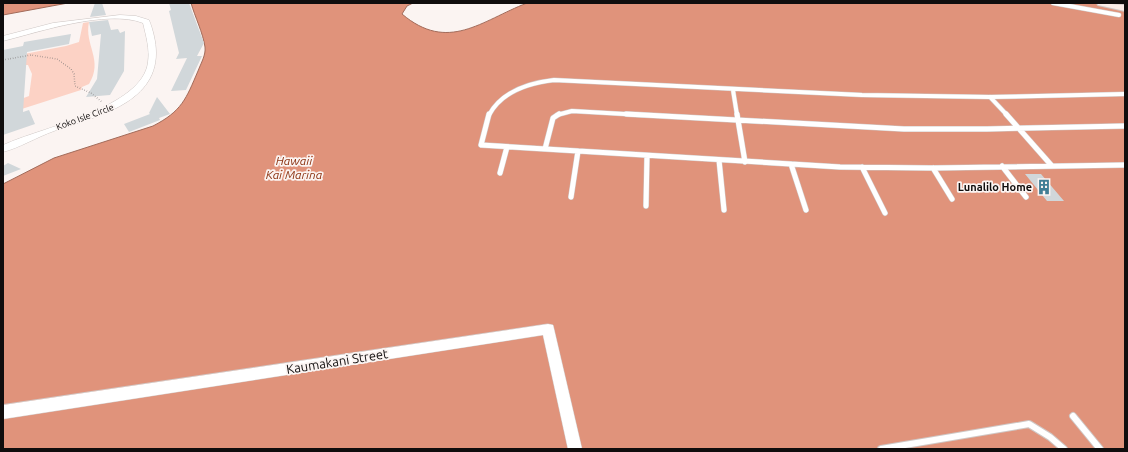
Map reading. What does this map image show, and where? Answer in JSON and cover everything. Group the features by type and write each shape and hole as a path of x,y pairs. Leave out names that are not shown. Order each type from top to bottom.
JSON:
{"main road":[{"path":"1102,3 1122,11"}],"street":[{"name":"Koko Isle Circle","path":"3,39 36,29 110,17 130,16 142,19 147,24 153,53 152,65 141,87 115,106 30,136 3,149"},
{"name":"Kaumakani Street","path":"3,412 548,329 575,449"}],"lane":[{"path":"1053,3 1122,11"},
{"path":"1125,94 990,97 862,95 733,90 572,79 536,82 506,95 496,105 489,116 481,145 745,162 862,167 933,168 1125,165"},
{"path":"733,90 745,162"},
{"path":"990,97 1052,166"},
{"path":"545,149 553,118 566,111 739,122 905,129 1019,129 1125,126"},
{"path":"500,173 507,147"},
{"path":"571,197 578,151"},
{"path":"646,156 646,206"},
{"path":"719,160 724,210"},
{"path":"791,164 806,210"},
{"path":"1002,166 1026,197"},
{"path":"862,167 885,213"},
{"path":"933,168 952,199"},
{"path":"1073,416 1100,449"},
{"path":"881,449 905,447 1028,424 1050,437 1064,449"}],"path":[{"path":"3,60 31,55 56,59 71,69 74,74 74,86 91,93 104,103 115,106"}],"shaded area":[{"path":"89,22 89,38 95,67 89,84 82,87 81,90 3,115 21,99 29,96 32,74 28,65 22,65 3,58 66,46 79,42 83,23"}],"water":[{"path":"3,3 68,3 3,15"},
{"name":"Hawaii Kai Marina","path":"191,3 413,3 407,6 402,14 419,25 434,31 450,32 464,30 479,25 527,3 1125,3 1125,449 3,449 3,184 54,158 153,126 171,115 186,97 205,53 203,36"}],"building":[{"path":"95,3 102,3 106,15 90,17"},
{"path":"169,3 189,3 204,43 197,56 202,56 186,90 171,91 187,58 176,59 179,53 169,11 171,10"},
{"path":"108,20 111,30 118,29 120,33 125,31 124,71 110,95 86,97 97,79 101,34 92,36 89,22"},
{"path":"71,34 69,44 27,52 23,112 29,110 35,124 3,135 3,50 23,46 24,42"},
{"path":"157,97 170,114 159,118 160,120 129,132 124,124 150,114 149,113"},
{"path":"8,163 21,169 3,176 3,166"},
{"name":"Lunalilo Home","path":"1025,174 1041,174 1064,201 1047,201"}],"place":[{"name":"Lunalilo Home","path":"1044,187"}]}
